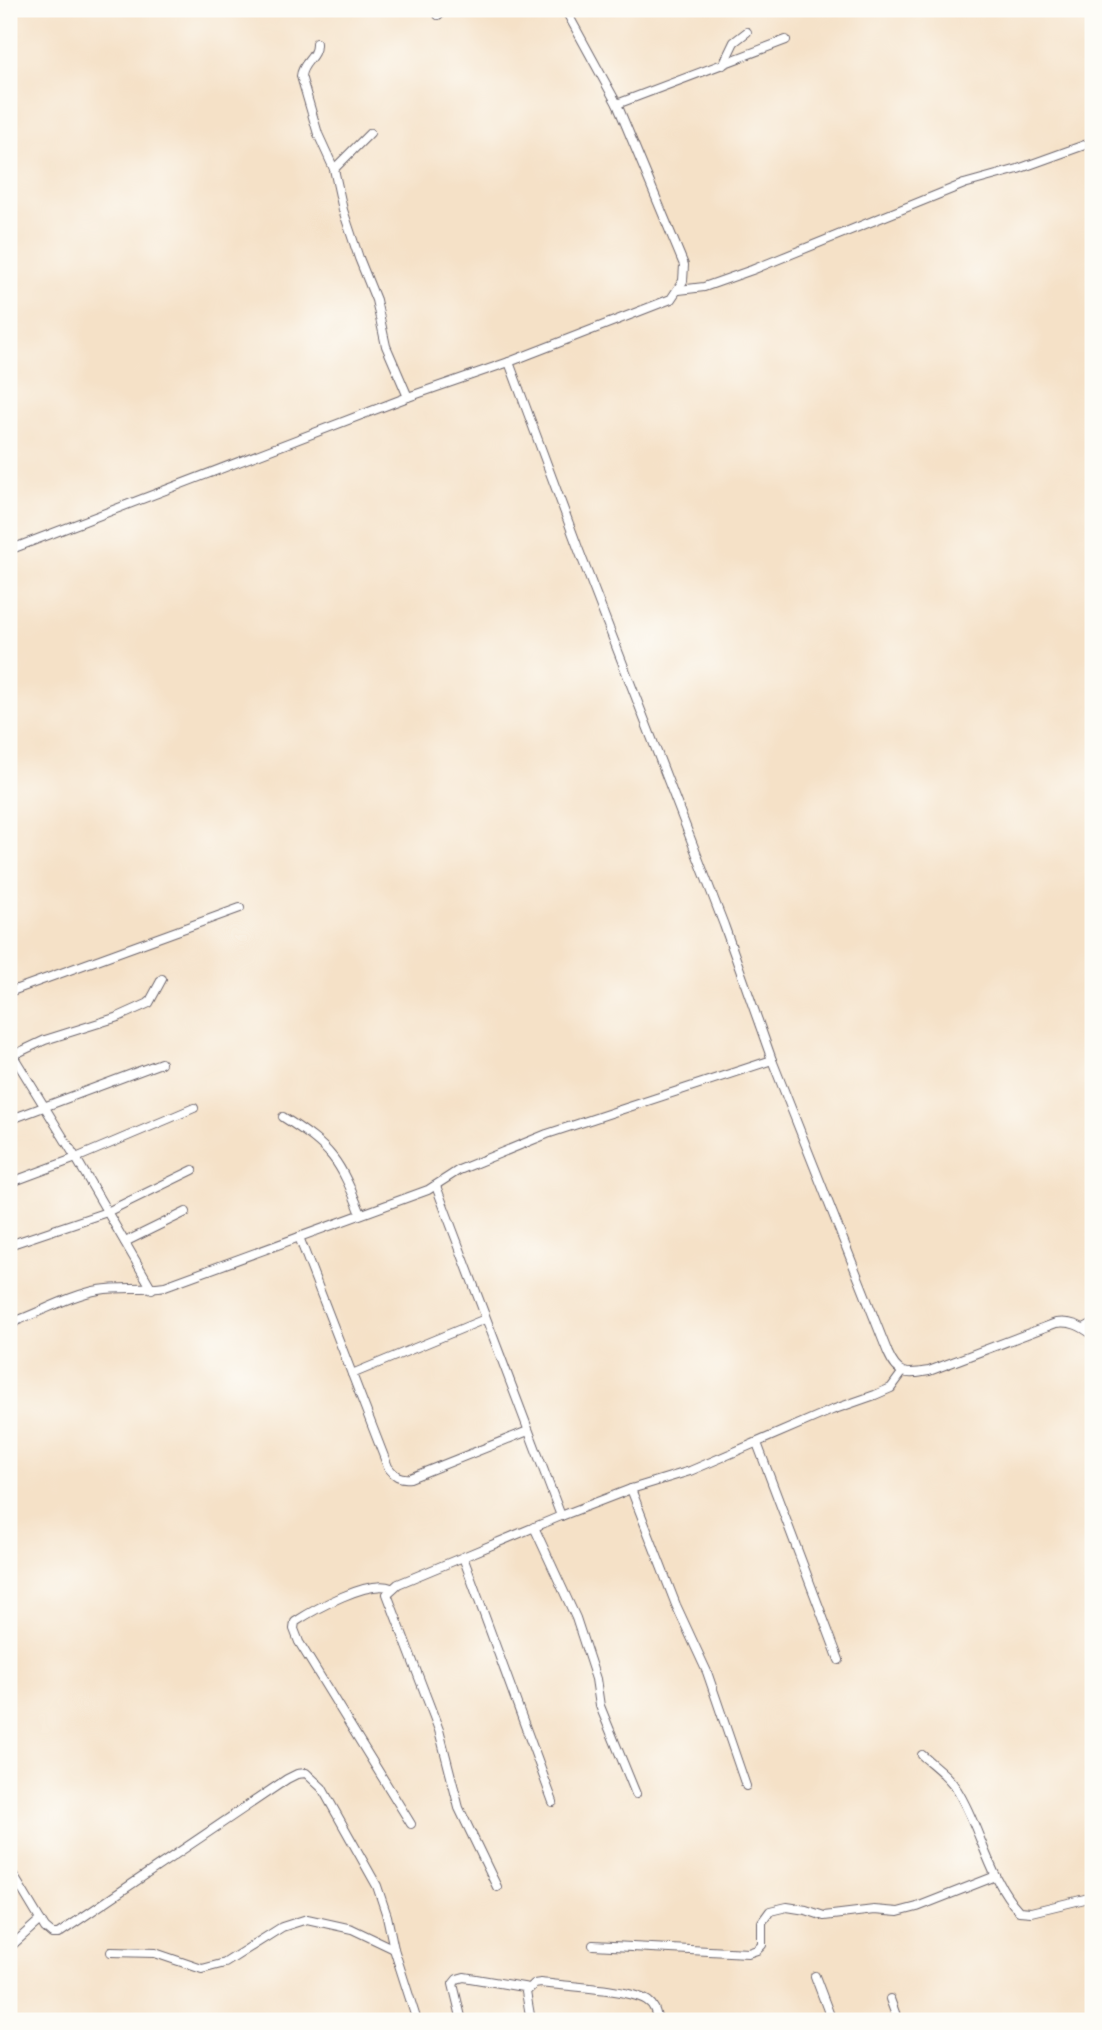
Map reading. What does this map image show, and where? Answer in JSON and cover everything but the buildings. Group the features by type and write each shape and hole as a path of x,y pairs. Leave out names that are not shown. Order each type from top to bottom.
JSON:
{"street":[{"path":"438,15 447,9"},
{"path":"9,550 671,299 683,282 684,265 617,104 565,9"},
{"path":"723,65 734,42 747,32"},
{"path":"617,104 786,40"},
{"path":"316,43 314,57 303,67 302,76 316,126 334,169 347,222 376,300 386,346 408,397"},
{"path":"334,169 370,133"},
{"path":"679,290 704,286 752,270 964,184 1018,169 1093,142"},
{"path":"509,362 724,925 772,1060 893,1364 902,1373 929,1371 1056,1323 1069,1322 1093,1335"},
{"path":"9,992 240,908"},
{"path":"152,1289 76,1157 10,1054 118,1017 149,1003 162,979"},
{"path":"9,1329 16,1321 96,1290 119,1287 152,1289 165,1286 436,1186 458,1170 547,1134 772,1060"},
{"path":"9,1120 161,1063"},
{"path":"9,1183 194,1108"},
{"path":"283,1116 314,1137 334,1156 361,1214"},
{"path":"9,1245 107,1212 193,1170"},
{"path":"436,1186 561,1516"},
{"path":"125,1241 186,1212"},
{"path":"299,1237 388,1467 394,1476 410,1478 528,1431"},
{"path":"9,1309 16,1321"},
{"path":"352,1374 485,1319"},
{"path":"1084,1328 1093,1323"},
{"path":"497,1887 459,1808 439,1730 388,1601 387,1594 391,1588 561,1516 631,1489 690,1471 832,1410 891,1388 902,1373"},
{"path":"757,1443 839,1660"},
{"path":"631,1489 676,1605 707,1672 746,1786"},
{"path":"534,1527 576,1618 596,1679 600,1706 636,1794"},
{"path":"463,1558 553,1802"},
{"path":"391,1588 383,1585 337,1599 295,1622 294,1629 299,1642 411,1824"},
{"path":"922,1755 958,1790 996,1876 1010,1902 1019,1912 1031,1912 1093,1897"},
{"path":"9,1868 40,1920 52,1934 58,1934 287,1780 297,1774 306,1773 322,1788 377,1886 417,2021"},
{"path":"593,1945 748,1953 762,1945 762,1922 770,1911 787,1908 824,1916 861,1911 898,1912 996,1876"},
{"path":"111,1951 155,1953 202,1969 225,1963 282,1927 307,1919 352,1929 394,1949"},
{"path":"9,1948 40,1920"},
{"path":"815,1976 832,2021"},
{"path":"462,2021 453,1993 453,1984 457,1979 464,1978 528,1988 541,1983 613,1991 647,1999 652,2004 658,2021"},
{"path":"528,1988 525,1998 531,2021"},
{"path":"890,1999 898,2021"}]}
